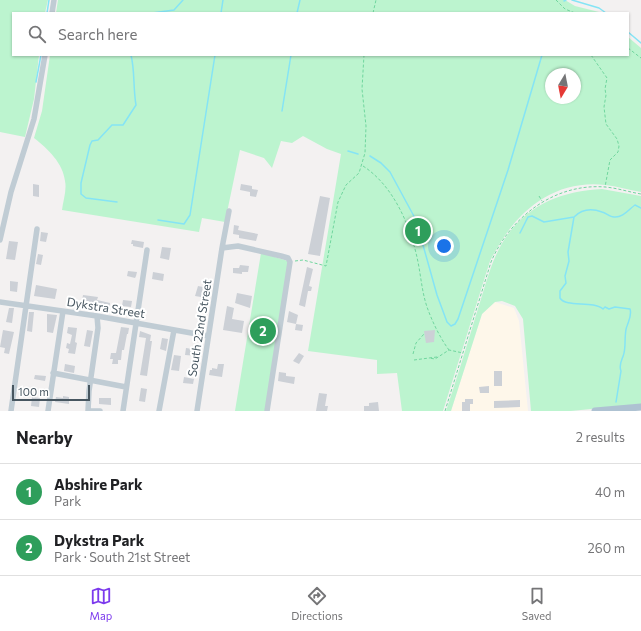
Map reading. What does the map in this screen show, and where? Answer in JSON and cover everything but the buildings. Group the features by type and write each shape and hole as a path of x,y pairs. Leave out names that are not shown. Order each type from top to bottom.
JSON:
{"main road":[{"path":"595,411 641,407"}],"street":[{"path":"52,12 54,0"},
{"path":"0,240 11,192 34,119 45,56"},
{"name":"South 22nd Street","path":"197,411 229,211"},
{"path":"11,411 37,229"},
{"path":"222,248 238,246 285,257 290,262 267,411"},
{"path":"123,411 147,250"},
{"name":"Dykstra Street","path":"0,302 136,322 208,336"},
{"path":"48,411 64,311"},
{"path":"97,316 98,328 88,411 100,411"},
{"path":"159,411 174,330"},
{"path":"53,373 126,387"}],"path":[{"path":"373,12 376,0"},
{"path":"556,0 565,9 572,12"},
{"path":"629,49 641,58"},
{"path":"290,262 303,260 326,266 338,202 346,185 359,173 363,166 367,139 362,89 364,56"},
{"path":"592,56 607,78 604,107 606,124 617,139 619,146 618,152 610,160 605,180 605,187"},
{"path":"363,166 380,179 388,189 403,218 418,261 427,306 440,338 449,350 463,353"},
{"path":"445,411 496,249 516,223 542,202 560,194 577,189 605,187 641,194"},
{"path":"539,196 542,202"},
{"path":"413,354 416,343 424,334"},
{"path":"414,360 430,358 436,359 449,350"}],"shaded area":[{"path":"495,302 514,308 519,321 528,411 451,411 482,314"}],"green space":[{"path":"0,0 48,0 45,12 12,12 12,56 39,56 34,99 25,137 0,132"},
{"path":"58,0 565,0 575,6 599,12 56,12"},
{"path":"629,38 641,48 641,192 605,185 585,185 567,188 550,195 535,204 510,229 490,261 443,411 402,411 397,373 377,374 377,360 308,351 341,154 327,149 303,136 292,143 281,141 272,168 264,158 240,150 225,222 202,218 199,232 62,210 65,192 64,174 54,157 34,138 42,111 50,56 629,56"},
{"path":"602,189 641,196 641,404 571,411 531,411 523,319 515,306 502,301 495,302 482,314 451,411 446,411 489,272 495,256 508,235 518,223 542,204 570,193"},
{"path":"261,253 288,261 266,411 235,411"}],"waterway":[{"path":"47,12 49,0"},
{"path":"159,12 174,10 183,0"},
{"path":"221,12 223,0"},
{"path":"297,12 300,0"},
{"path":"572,0 599,8 605,12"},
{"path":"629,33 641,43"},
{"path":"36,82 41,56"},
{"path":"117,202 86,198 81,194 81,183 92,141 98,140 112,125 123,125 136,105 131,56"},
{"path":"158,220 184,224 190,215 215,56"},
{"path":"282,111 291,56"},
{"path":"370,156 381,163 390,172 416,220 437,295 447,322 451,326 455,324 458,319 508,170 542,56"},
{"path":"348,151 358,154"},
{"path":"616,402 621,371 620,364 625,350 626,329 631,311 630,309 615,307 609,309 605,307 603,309 599,306 568,303 560,298 560,291 566,283 565,276 569,261 568,252 574,217 580,212 590,210 602,212 612,217 617,217 623,215 635,205 641,208"},
{"path":"520,233 528,217 532,216 544,222 574,217"}],"place":[{"name":"Abshire Park","path":"418,231"},
{"name":"Dykstra Park","path":"263,331"}]}
